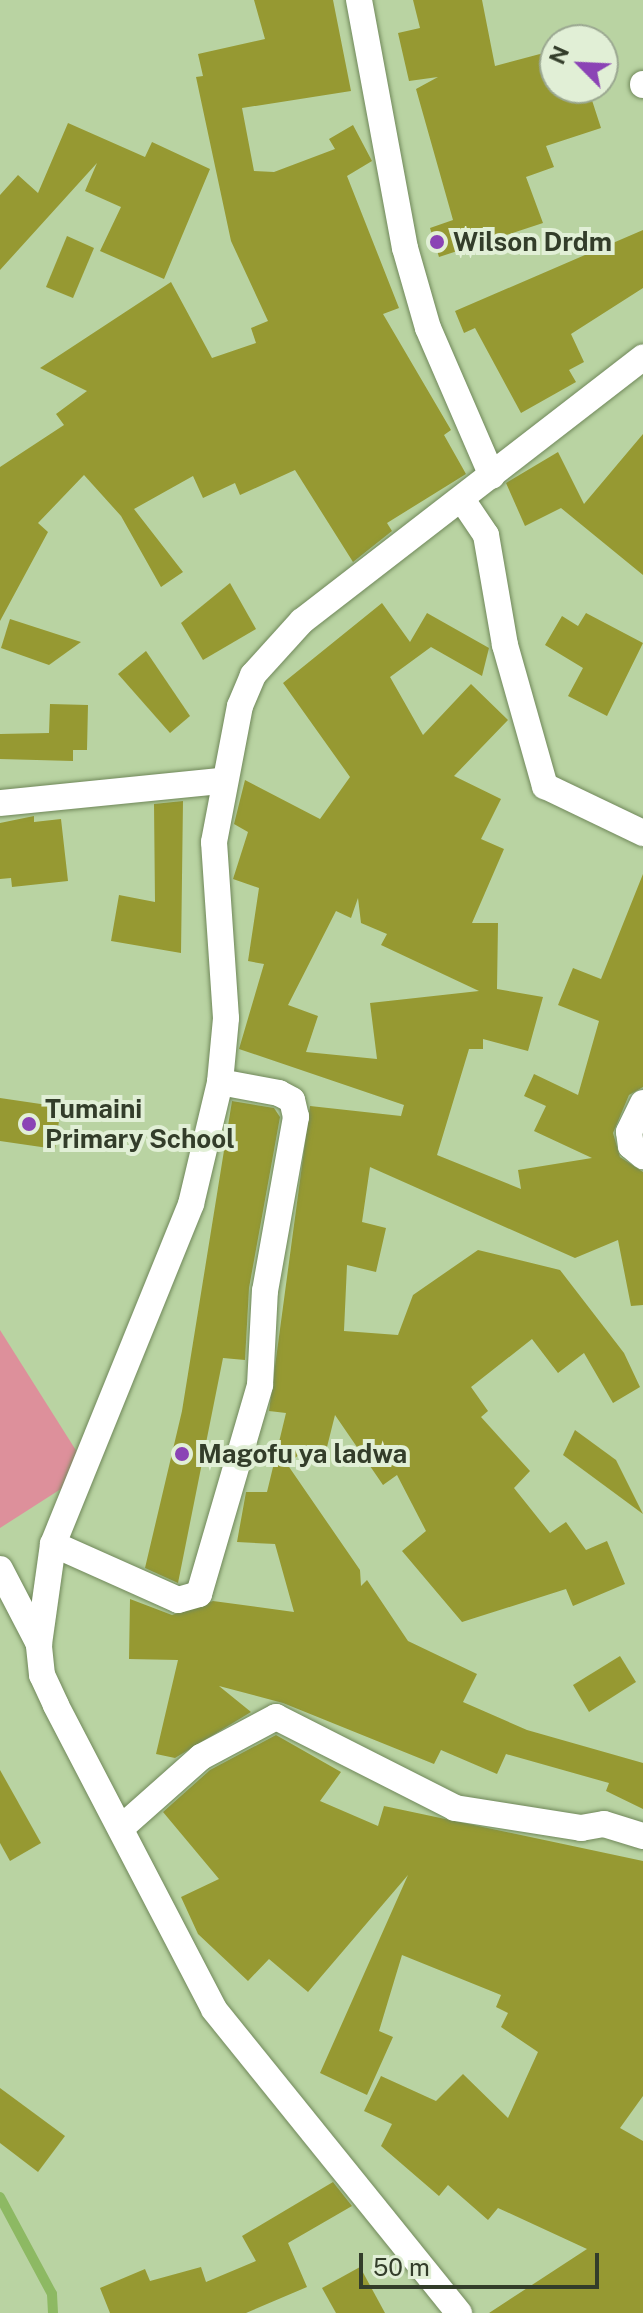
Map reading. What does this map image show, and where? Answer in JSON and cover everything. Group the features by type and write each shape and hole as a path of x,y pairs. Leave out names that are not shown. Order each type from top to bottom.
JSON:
{"street":[{"path":"359,0 405,248 428,328 492,476"},
{"path":"459,2313 214,2009 42,1675 39,1644 53,1544 191,1204 220,1082 226,1018 214,842 222,781 240,706 280,642 643,357"},
{"path":"463,501 486,535 505,645 545,786 643,833"},
{"path":"0,803 222,781"},
{"path":"53,1544 178,1600 199,1594 260,1385 265,1291 296,1117 292,1100 279,1093 220,1082"},
{"path":"643,1103 629,1132 643,1156"},
{"path":"0,1569 39,1644"},
{"path":"121,1828 201,1757 276,1717 455,1808 581,1828 604,1824 643,1836"}],"shaded area":[{"path":"0,1330 89,1471 0,1528"}],"building":[{"path":"254,0 333,0 351,91 242,108 254,171 274,172 335,149 329,139 353,125 372,161 347,176 399,308 383,314 451,430 444,435 466,474 387,523 392,531 353,562 295,470 240,495 235,483 203,498 193,476 134,509 183,572 161,587 121,516 84,475 38,523 48,532 0,621 0,467 64,425 56,414 87,391 40,368 171,282 212,358 256,343 251,328 268,321 231,241 196,77 203,76 198,54 265,39"},
{"path":"413,0 482,0 495,66 539,54 539,104 593,104 601,128 546,146 554,167 526,177 543,223 439,257 430,228 453,220 416,89 438,77 409,81 398,33 420,28"},
{"path":"68,123 145,157 152,142 210,169 164,279 100,251 121,207 85,191 97,163 0,270 0,195 18,175 38,193"},
{"path":"643,230 643,288 571,334 584,362 569,370 576,382 521,413 475,328 464,333 455,311"},
{"path":"67,236 94,248 73,298 46,287"},
{"path":"643,434 643,575 561,508 525,526 506,483 558,452 584,504"},
{"path":"230,583 256,629 203,660 181,623"},
{"path":"382,603 410,642 427,613 489,648 482,676 431,647 390,677 423,735 471,684 508,720 454,776 501,799 481,839 504,849 472,923 498,923 497,989 543,997 528,1051 483,1039 483,1049 469,1049 437,1155 521,1189 518,1170 592,1158 534,1131 546,1106 524,1096 534,1074 578,1095 599,1021 558,1005 573,968 601,979 643,874 643,1087 629,1095 613,1133 620,1157 643,1172 643,1305 631,1306 618,1240 575,1258 370,1167 362,1222 386,1228 376,1272 347,1265 344,1331 398,1335 413,1295 478,1250 560,1270 624,1353 640,1387 613,1403 584,1353 558,1373 532,1339 471,1387 488,1411 481,1417 530,1471 514,1488 550,1533 566,1522 586,1550 607,1541 625,1584 573,1606 566,1589 462,1622 402,1551 426,1531 397,1475 383,1485 335,1415 324,1459 312,1445 287,1464 360,1570 361,1586 367,1580 408,1641 477,1674 463,1702 527,1730 643,1763 643,1809 606,1791 609,1783 506,1754 497,1774 441,1750 434,1764 283,1703 219,1686 251,1712 175,1758 156,1754 178,1660 129,1659 130,1599 172,1615 213,1601 294,1612 275,1544 237,1542 246,1492 267,1492 286,1413 269,1411 310,1106 401,1116 404,1105 239,1049 264,964 248,961 259,888 233,879 248,832 234,824 245,780 320,819 350,777 283,683","holes":["358,898 361,923 387,934 381,945 479,991 370,1003 377,1059 306,1052 318,1016 288,1005 336,911 351,918"]},
{"path":"586,613 643,643 607,716 568,696 583,668 545,645 562,616 578,626"},
{"path":"10,619 81,642 49,665 1,648"},
{"path":"146,651 190,716 170,733 118,674"},
{"path":"50,704 88,705 87,750 73,750 73,761 0,759 0,734 49,733"},
{"path":"183,801 181,953 111,941 119,895 155,902 154,804"},
{"path":"34,816 34,822 61,819 68,881 12,887 11,878 0,879 0,823"},
{"name":"Tumaini Primary School","path":"0,1098 61,1107 55,1149 0,1141"},
{"path":"232,1101 274,1108 280,1117 249,1288 245,1360 223,1358 178,1583 145,1568 182,1411"},
{"path":"575,1430 616,1460 643,1514 563,1455"},
{"path":"620,1656 636,1682 589,1712 573,1685"},
{"path":"276,1735 341,1772 320,1801 378,1826 384,1806 643,1861 643,2096 620,2128 643,2141 643,2313 489,2313 587,2249 498,2208 488,2220 448,2185 439,2196 381,2146 392,2124 364,2111 381,2076 436,2101 463,2074 508,2118 538,2052 501,2027 508,2013 496,2007 501,1995 402,1955 379,2031 393,2037 367,2095 320,2073 408,1875 308,1992 269,1959 248,1981 198,1934 181,1897 219,1879 163,1812 210,1770"},
{"path":"0,1770 41,1843 10,1861 0,1843"},
{"path":"0,2088 65,2136 38,2172 0,2143"},
{"path":"333,2182 352,2206 288,2243 307,2287 246,2313 110,2313 100,2288 145,2269 150,2281 201,2267 206,2282 256,2261 242,2236"},
{"path":"360,2267 385,2313 336,2313 322,2288"}],"waterway":[{"path":"0,2197 52,2294 53,2313"}],"place":[{"name":"Wilson Drdm","path":"437,242"},
{"name":"Tumaini Primary School","path":"29,1124"},
{"name":"Magofu ya ladwa","path":"182,1454"}]}
